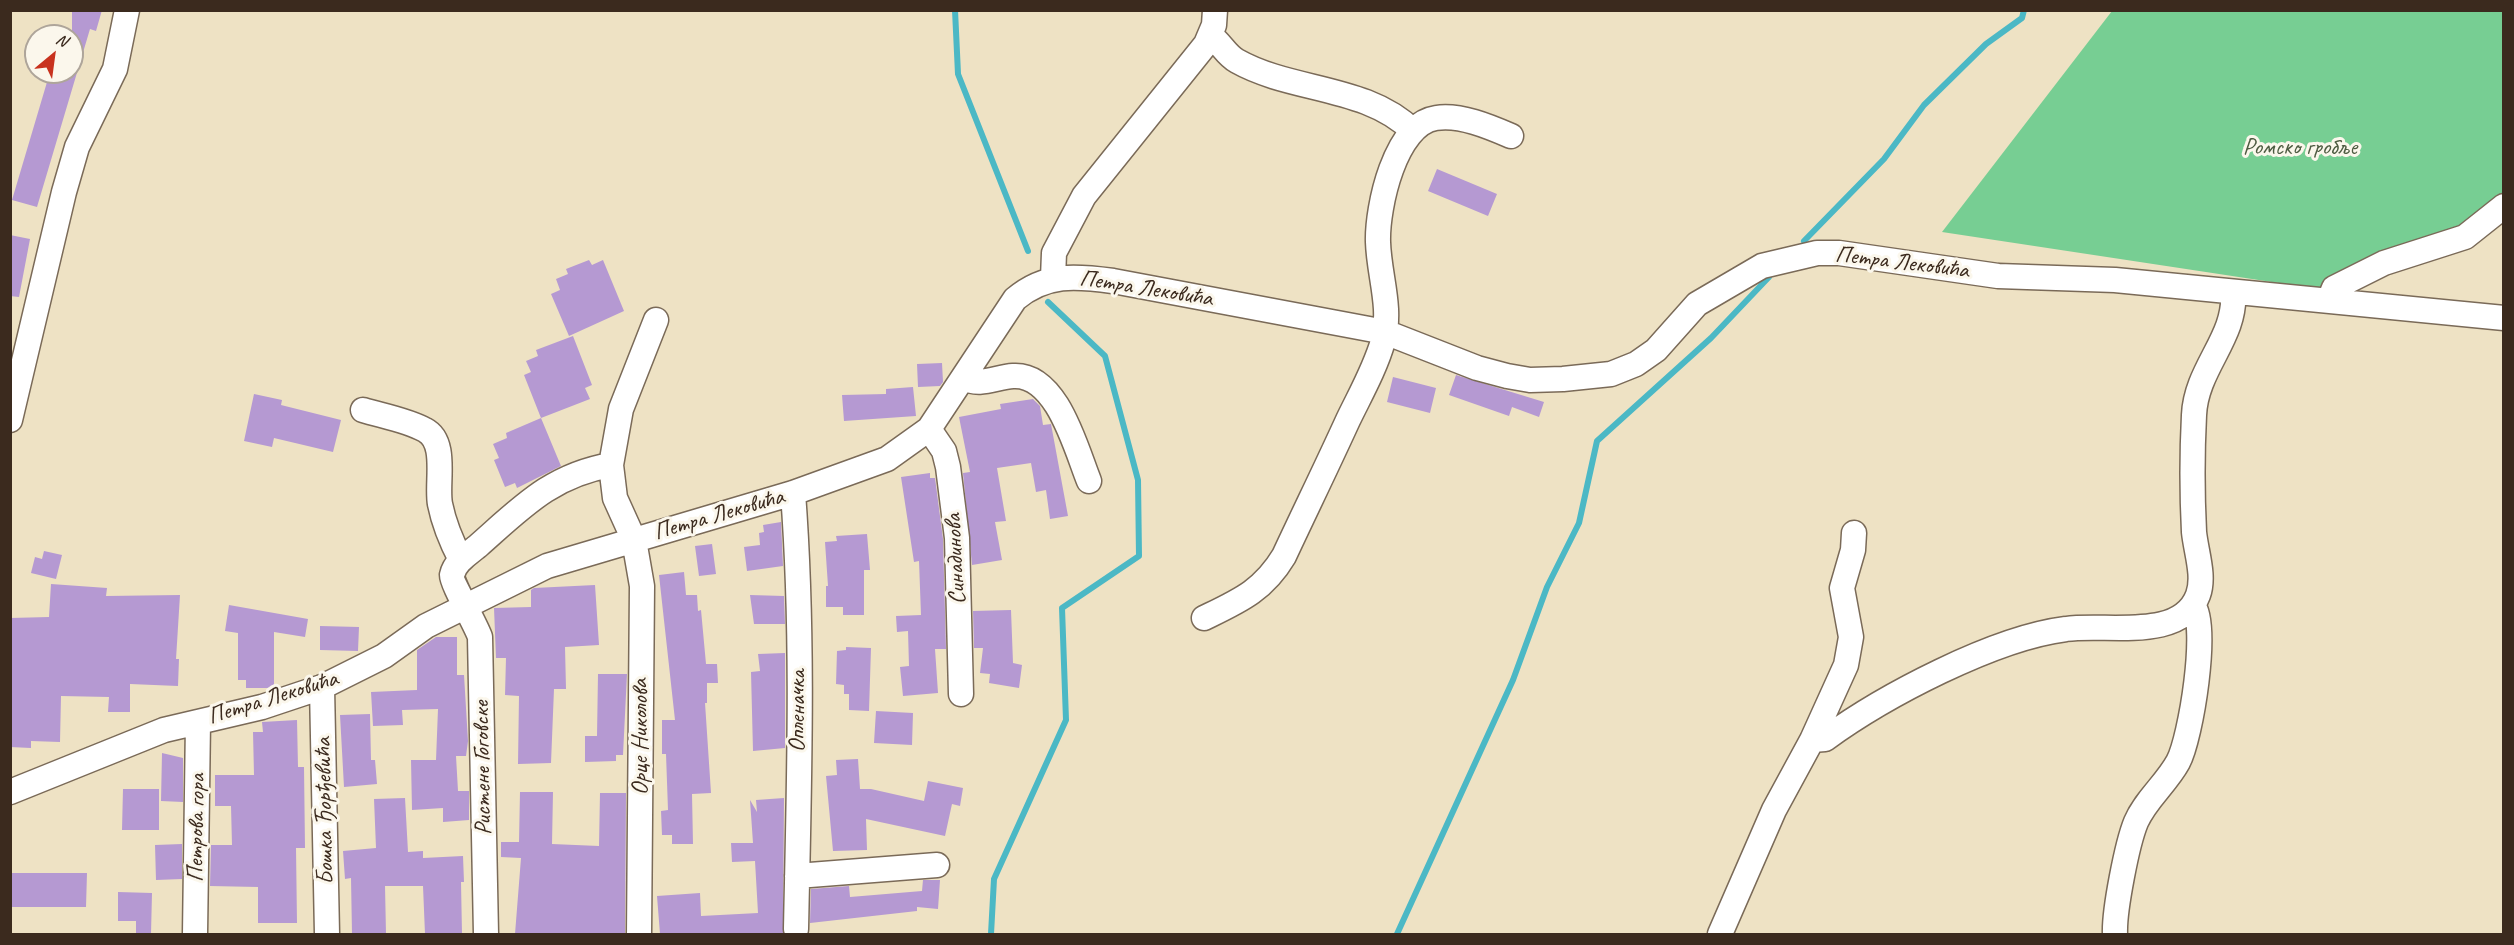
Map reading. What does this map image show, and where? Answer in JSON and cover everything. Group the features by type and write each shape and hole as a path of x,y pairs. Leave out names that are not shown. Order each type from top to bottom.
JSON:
{"street":[{"path":"10,420 64,192 77,147 115,69 127,10"},
{"path":"1053,278 1054,253 1084,196 1211,36 1215,10"},
{"path":"1211,36 1236,61 1367,102 1391,113 1413,131"},
{"path":"1204,618 1242,600 1272,576 1284,556 1374,366 1385,332 1386,297 1378,243 1378,221 1388,180 1405,141 1413,131 1437,117 1454,118 1511,136"},
{"path":"2329,300 2334,288 2384,263 2465,237 2504,206"},
{"name":"Петра Лековића","path":"10,792 164,730 262,706 322,687 384,656 426,626 466,604 547,566 793,493 887,459 929,429 1015,299 1026,290 1053,278 1076,276 1113,281 1385,332 1468,364 1507,376 1530,380 1611,374 1636,364 1656,350 1697,304 1736,279 1784,260 1817,253 1839,253 1998,276 2115,280 2329,300 2444,314 2504,318"},
{"path":"1812,740 1825,739 1899,693 2023,638 2072,628 2168,624 2178,620 2193,605 2200,585 2193,499 2194,403 2203,375 2229,328 2233,315 2233,292"},
{"name":"Орце Николова","path":"639,934 642,586 634,540 615,498 611,465 621,409 656,320"},
{"path":"964,378 979,382 1016,375 1031,379 1042,386 1059,407 1089,481"},
{"path":"363,410 426,430 435,438 438,451 439,501 448,536 461,560 517,509 542,491 579,473 611,465"},
{"name":"Синадинова","path":"929,429 944,451 957,538 961,694"},
{"name":"Опленачка","path":"793,493 797,543 799,678 796,928"},
{"path":"1720,934 1774,810 1834,697 1850,651 1850,625 1842,588 1853,550 1854,533"},
{"name":"Ристене Гоговске","path":"461,560 452,574 452,583 466,604 480,637 486,934"},
{"path":"2115,934 2116,913 2135,825 2142,810 2179,760 2190,724 2198,653 2198,616 2193,605"},
{"name":"Бошка Ђорђевића","path":"322,687 327,934"},
{"name":"Петрова гора","path":"195,934 198,722"},
{"path":"797,876 937,865"}],"green space":[{"name":"Ромско гробље","path":"2112,11 2503,11 2503,205 2390,262 2318,289 1942,232"}],"building":[{"path":"72,10 102,10 96,31 90,29 84,49 84,24 72,24"},
{"path":"46,84 74,84 37,207 12,200"},
{"path":"1437,169 1497,194 1488,216 1428,191"},
{"path":"10,235 30,239 19,297 10,296"},
{"path":"589,260 592,265 603,260 624,311 569,336 551,294 560,290 556,279 568,274 566,269"},
{"path":"573,336 592,385 585,388 590,399 541,418 524,375 531,372 526,361 538,356 536,350"},
{"path":"942,363 943,382 940,386 918,387 917,364"},
{"path":"1456,375 1544,402 1539,417 1512,407 1509,416 1449,395"},
{"path":"1393,377 1436,388 1430,413 1387,402"},
{"path":"913,387 916,416 844,421 842,395 886,394 886,389"},
{"path":"254,394 282,400 281,405 341,420 333,452 274,438 272,447 244,441"},
{"path":"1033,399 1040,406 1043,425 1051,424 1068,516 1050,519 1046,490 1036,492 1031,463 997,468 1006,521 995,522 1002,560 972,565 963,473 970,472 959,417 1001,409 1000,404"},
{"path":"541,418 561,466 517,488 515,483 505,487 494,460 499,458 493,444 507,438 506,433"},
{"path":"930,473 930,478 935,478 943,539 946,649 935,649 938,693 903,696 900,667 909,666 908,631 897,632 896,616 921,615 919,561 914,562 901,477"},
{"path":"781,522 783,566 747,571 744,547 760,545 759,533 764,532 763,525"},
{"path":"867,534 870,570 864,570 864,615 843,615 843,607 826,607 826,586 828,586 825,542 837,541 836,536"},
{"path":"712,544 716,574 699,576 695,546"},
{"path":"44,551 62,555 56,579 31,573 35,557 42,559"},
{"path":"684,572 686,595 697,595 698,611 701,610 706,664 717,664 718,683 707,683 707,703 705,703 711,793 692,794 693,844 672,844 672,835 662,835 661,811 668,810 666,754 662,754 662,720 675,720 659,575"},
{"path":"51,584 107,588 106,596 180,595 176,659 179,659 178,686 130,684 130,712 108,712 109,697 61,696 60,742 31,741 31,748 10,747 10,618 49,617"},
{"path":"595,585 599,645 565,647 566,689 554,689 551,763 518,764 519,696 505,695 506,658 496,658 494,608 531,607 531,590 534,588"},
{"path":"750,595 784,596 785,624 754,624"},
{"path":"229,605 308,619 305,637 274,632 274,688 246,688 246,680 238,680 238,633 225,631"},
{"path":"1011,610 1013,663 1022,665 1019,688 989,683 990,674 980,673 983,648 974,648 973,611"},
{"path":"320,626 359,627 358,651 320,650"},
{"path":"436,637 457,637 457,675 464,675 468,741 466,756 456,756 458,791 469,791 469,820 443,822 443,808 412,810 411,760 436,760 438,709 402,710 403,725 373,726 371,692 417,690 417,650"},
{"path":"846,647 871,648 869,711 849,710 849,694 844,694 844,685 836,684 837,651 846,650"},
{"path":"785,653 785,748 753,751 751,672 760,671 758,654"},
{"path":"598,674 627,674 623,755 616,755 616,761 585,762 585,736 597,736"},
{"path":"876,711 913,713 912,745 874,743"},
{"path":"370,714 371,760 375,760 377,784 344,787 340,715"},
{"path":"297,720 298,767 304,767 305,848 296,848 297,923 258,923 258,887 210,886 211,845 232,845 231,806 215,806 215,775 254,775 253,732 263,732 262,722"},
{"path":"162,753 183,758 183,802 161,801"},
{"path":"858,759 860,789 871,789 924,801 928,781 963,788 960,806 952,804 945,836 866,819 867,850 833,851 826,776 837,775 836,760"},
{"path":"123,789 159,789 159,830 122,830"},
{"path":"520,792 553,792 552,844 599,846 600,793 626,793 625,934 515,934 521,858 501,857 501,842 519,842"},
{"path":"405,798 408,852 423,851 423,858 463,856 462,934 425,934 423,886 385,886 386,934 352,934 351,878 345,879 343,851 376,848 374,799"},
{"path":"784,798 783,934 660,934 657,896 700,893 701,916 758,913 755,861 732,862 731,843 753,843 750,800 757,812 756,800"},
{"path":"182,844 182,879 156,880 155,845"},
{"path":"10,873 87,873 86,907 10,907"},
{"path":"923,880 940,880 938,909 917,907 917,911 810,923 811,889 849,886 850,897 922,891"},
{"path":"118,892 152,893 151,934 136,934 136,921 118,921"}],"waterway":[{"path":"955,10 958,74 1028,251"},
{"path":"1804,241 1884,159 1924,105 1986,44 2022,18 2024,10"},
{"path":"1397,934 1513,680 1547,587 1579,523 1597,441 1711,338 1769,277"},
{"path":"991,934 994,879 1066,720 1062,608 1139,556 1138,480 1105,356 1048,302"}]}
